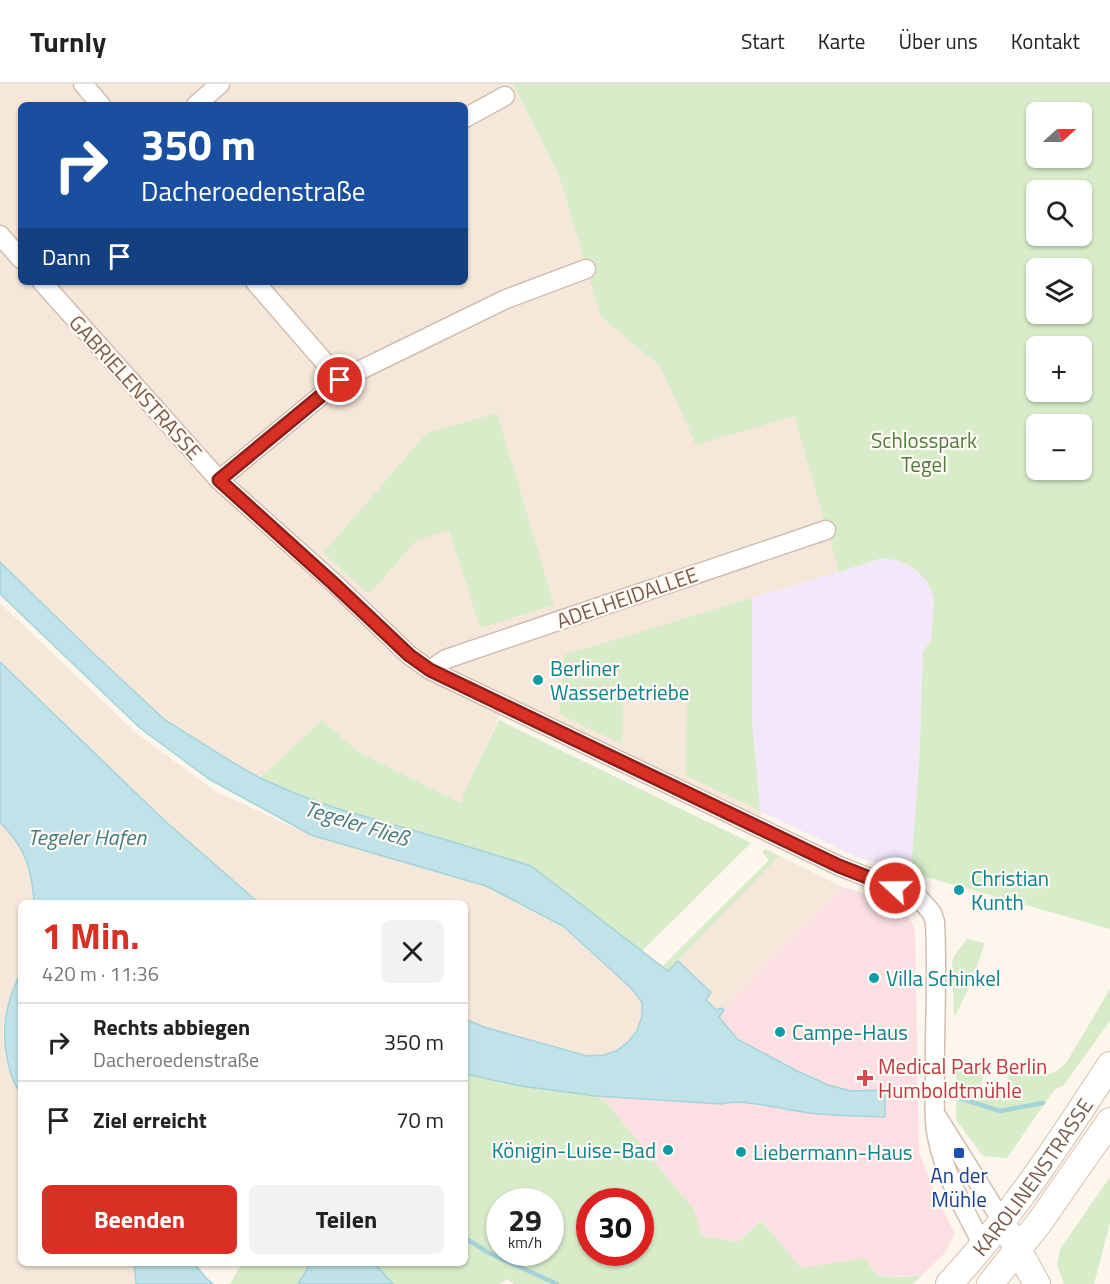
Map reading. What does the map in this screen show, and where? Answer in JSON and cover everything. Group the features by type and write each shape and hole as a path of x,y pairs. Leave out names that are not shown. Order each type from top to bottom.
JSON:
{"main road":[{"name":"KAROLINENSTRASSE","path":"949,1284 1002,1222 1070,1128 1110,1065"},
{"name":"KAROLINENSTRASSE","path":"997,1281 1106,1126"},
{"path":"1002,1222 1037,1284"},
{"path":"983,1246 997,1281"}],"street":[{"path":"83,84 98,102"},
{"path":"199,102 220,84"},
{"path":"468,116 505,96"},
{"path":"0,235 18,256"},
{"path":"219,480 340,380 506,298 586,268"},
{"name":"GABRIELENSTRASSE","path":"45,285 219,480 409,655 430,670 839,866 918,897 932,913 935,922 935,1114"},
{"path":"258,285 340,380"},
{"name":"ADELHEIDALLEE","path":"430,670 446,659 826,530"},
{"path":"935,1114 1002,1222"},
{"path":"935,1114 937,1140 952,1183 983,1246"}],"shaded area":[{"path":"0,84 513,84 559,176 601,317 660,366 696,444 794,416 839,572 752,598 752,721 761,815 756,826 504,707 461,803 359,752 322,720 260,778 165,720 0,562"},
{"path":"882,558 901,561 917,571 928,583 934,598 931,641 923,651 920,745 911,874 854,856 760,811 752,722 752,598"},
{"path":"0,603 135,732 215,791 311,835 486,886 563,926 631,988 642,1002 642,1016 637,1031 616,1051 604,1055 587,1056 484,1027 468,1020 468,900 256,900 165,821 0,662"},
{"path":"0,822 23,853 34,897 34,900 18,900 18,978 3,1024 5,1055 18,1087 18,1266 134,1266 136,1284 0,1284"},
{"path":"765,849 843,887 724,1010 722,1008 716,1010 705,1000 711,992 663,966 769,860 762,852"},
{"name":"Medical Park Berlin Humboldtmühle","path":"843,887 904,907 915,930 919,1152 937,1199 955,1234 945,1253 922,1275 889,1277 878,1274 866,1259 801,1268 762,1221 737,1242 702,1236 695,1211 606,1102 596,1096 721,1104 726,1102 813,1113 884,1090 851,1091 828,1085 737,1039 719,1017"}],"green space":[{"name":"Schlosspark Tegel","path":"513,84 1110,84 1110,929 911,874 920,745 923,651 931,641 934,598 928,583 917,571 901,561 882,558 839,572 794,416 696,445 660,366 601,317 559,176"},
{"path":"497,413 554,605 480,628 449,530 417,540 369,594 323,553 427,433"},
{"path":"752,598 752,721 760,811 685,775 687,694 623,691 622,744 559,714 564,655"},
{"path":"322,720 359,752 461,803 499,720 751,843 642,951 531,866 339,809 260,778"},
{"path":"765,849 779,856 668,971 663,966 769,860 762,852"},
{"path":"967,939 985,943 970,986 954,1015 952,963 954,956"},
{"path":"1110,989 1110,1021 1063,1086 1055,1089 1007,1158 983,1156 956,1120 956,1065 964,1059 986,1068 981,1085 996,1090 997,1085 1005,1087 1013,1067 1036,1074 1049,1074 1062,1067 1068,1060"},
{"path":"468,1075 521,1086 596,1096 606,1102 695,1211 702,1236 737,1242 762,1221 801,1268 866,1258 874,1271 882,1276 922,1275 913,1284 514,1284 507,1279 500,1284 393,1284 377,1266 468,1266"},
{"path":"1110,1177 1110,1223 1094,1284 1064,1284 1057,1265 1060,1249"},
{"path":"241,1266 308,1266 298,1284 230,1284"}],"water":[{"path":"0,562 165,720 260,778 339,809 531,866 668,971 678,961 711,992 706,1000 716,1010 722,1008 724,1010 719,1017 737,1039 828,1085 851,1091 885,1090 885,1117 818,1114 739,1102 721,1104 596,1096 521,1086 468,1075 468,1020 484,1027 587,1056 604,1055 616,1051 637,1031 642,1016 642,1002 631,988 563,926 486,886 311,835 209,779 140,728 0,594"},
{"name":"Tegeler Hafen","path":"0,662 165,821 256,900 34,900 24,854 0,822"},
{"path":"18,979 18,1088 10,1070 5,1042 6,1018 11,995"},
{"path":"134,1266 196,1266 213,1284 136,1284"},
{"path":"308,1266 377,1266 393,1284 298,1284"}],"waterway":[{"name":"Tegeler Fließ","path":"956,1097 1000,1111 1043,1103"},
{"path":"468,1240 489,1253 557,1284"}],"place":[{"name":"Berliner Wasserbetriebe","path":"538,680"},
{"name":"Christian Kunth","path":"959,890"},
{"name":"Villa Schinkel","path":"874,978"},
{"name":"Campe-Haus","path":"780,1032"},
{"name":"Medical Park Berlin Humboldtmühle","path":"865,1078"},
{"name":"Königin-Luise-Bad","path":"668,1150"},
{"name":"Liebermann-Haus","path":"741,1152"},
{"name":"An der Mühle","path":"959,1153"}],"route":[{"path":"340,380 219,480 409,655 430,670 839,866 895,888"}]}
